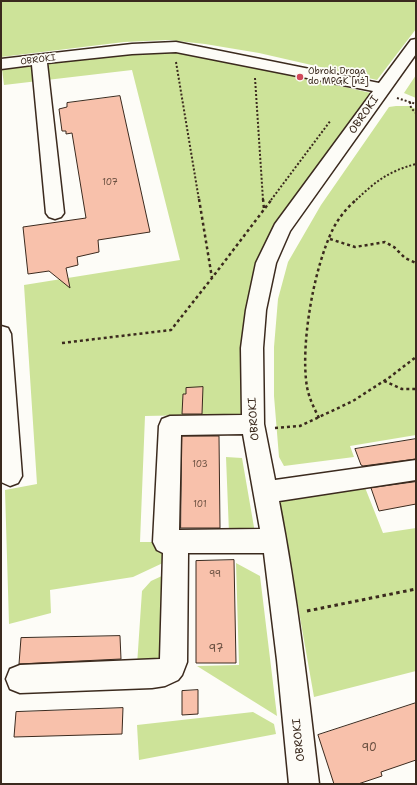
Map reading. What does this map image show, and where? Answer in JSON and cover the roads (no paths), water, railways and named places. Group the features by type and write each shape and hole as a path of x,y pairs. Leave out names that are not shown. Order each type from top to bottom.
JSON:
{"street":[{"name":"OBROKI","path":"304,784 284,613 274,541 265,492 261,426 252,348 256,310 266,263 282,228 389,93 416,43"},
{"name":"OBROKI","path":"1,64 138,48 176,47 255,62 389,93"},
{"path":"39,60 54,213"},
{"path":"1,334 10,476"},
{"path":"261,426 170,426 166,542 274,541"},
{"path":"265,492 416,470"},
{"path":"20,678 152,674 168,671 173,666 174,657 176,542"}],"place":[{"name":"Obroki Droga do MPGK [nż]","path":"300,77"}]}
